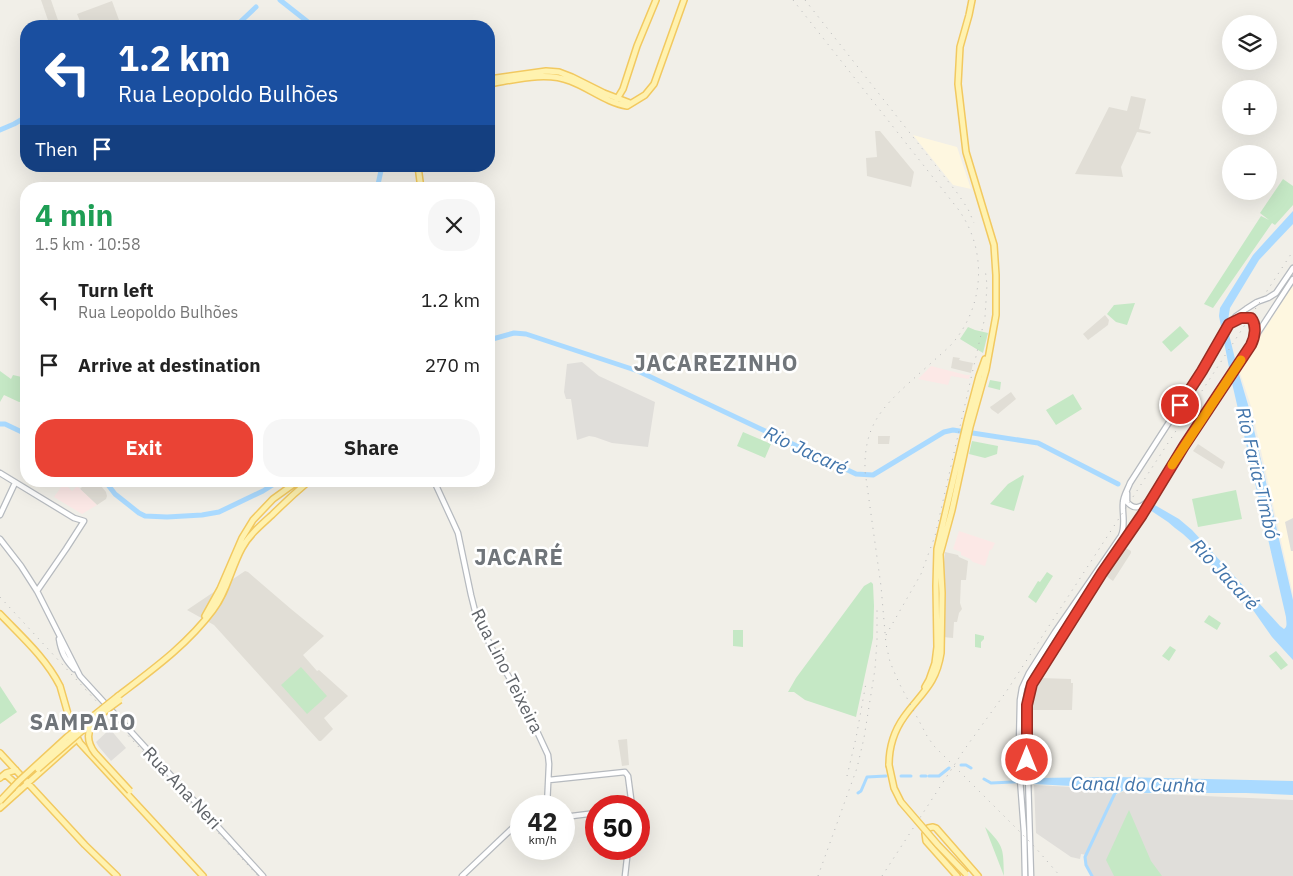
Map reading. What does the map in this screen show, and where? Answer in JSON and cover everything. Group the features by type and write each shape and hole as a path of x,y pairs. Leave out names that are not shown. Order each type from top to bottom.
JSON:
{"main road":[{"path":"617,100 656,0"},
{"path":"495,83 545,76 558,77 628,105 645,95 654,84 684,0"},
{"path":"968,875 938,845 902,802 894,788 889,764 890,749 894,735 929,680 936,658 938,647 936,555 968,429 986,370 996,315 993,239 966,152 958,84 960,47 972,0"},
{"path":"495,78 552,71 572,77 617,100"},
{"path":"1025,876 1020,779 1020,700 1022,688 1029,673 1055,632 1122,533 1124,521 1123,501 1130,483 1202,371 1228,325 1246,308 1276,293 1293,268"},
{"path":"1031,876 1027,705 1032,684 1293,279"},
{"path":"1228,325 1241,318 1251,318 1254,326 1253,341"},
{"path":"0,473 20,485"},
{"path":"0,515 16,483"},
{"path":"23,487 74,518 84,520 37,591"},
{"path":"202,623 220,589 242,538 264,508 290,487"},
{"path":"0,778 6,773 17,771 28,774 34,772 189,638 219,602 242,547 257,529 302,487"},
{"name":"Rua Lino Teixeira","path":"437,487 458,534 475,612 491,647 527,709 549,761 548,795"},
{"path":"1127,492 1127,502 1134,507 1140,507 1150,500"},
{"name":"Rua Ana Neri","path":"0,539 22,566 37,591 58,635 62,654 67,662 263,876"},
{"path":"0,614 44,662 56,680 77,739 202,876"},
{"path":"0,801 15,784 67,736 119,698"},
{"path":"94,721 89,734 91,746 95,753 130,791 137,800 137,804"},
{"path":"0,808 77,739"},
{"path":"0,753 116,876"},
{"path":"6,759 6,773 19,791"},
{"path":"549,780 624,772 628,776 631,795"},
{"path":"958,876 926,841 925,834 928,828 936,828 978,876"},
{"path":"462,876 510,830"},
{"path":"626,876 627,860"}],"shaded area":[{"path":"41,0 51,0 58,20 48,20"},
{"path":"112,1 119,20 80,20 77,14"},
{"path":"1131,96 1146,99 1139,129 1151,132 1150,134 1137,132 1121,167 1123,177 1075,174 1109,107 1127,111"},
{"path":"875,131 880,131 914,172 911,187 867,176 866,158 877,157"},
{"path":"913,135 957,147 971,189 953,185"},
{"path":"1293,285 1293,594 1251,406 1239,370"},
{"path":"1105,315 1109,320 1108,325 1088,340 1083,334"},
{"path":"953,357 973,363 971,373 951,368"},
{"path":"582,362 599,376 655,402 648,447 612,443 589,436 577,440 571,399 566,399 564,392 567,364"},
{"path":"931,366 970,375 969,379 951,376 948,385 918,379"},
{"path":"1011,392 1016,399 998,414 991,409 990,407"},
{"path":"878,436 890,436 889,444 878,444"},
{"path":"1198,444 1225,462 1222,469 1193,451"},
{"path":"61,487 68,487 72,491 78,487 97,505 82,514 54,497"},
{"path":"82,487 102,487 107,496 106,499 97,505 80,489"},
{"path":"1293,518 1293,551 1291,551 1285,522"},
{"path":"959,531 995,543 989,551 985,566 973,562 961,555 961,552 953,549"},
{"path":"1124,548 1131,551 1131,553 1113,581 1106,576"},
{"path":"945,552 958,555 968,561 966,580 961,580 960,603 962,609 957,622 954,622 953,638 943,637 945,573 943,572"},
{"path":"245,571 324,636 303,655 317,671 319,670 348,696 324,718 333,729 321,741 214,625 187,610"},
{"path":"1040,678 1071,679 1071,683 1073,683 1072,710 1032,710 1036,685"},
{"path":"110,729 126,748 111,761 96,742"},
{"path":"627,739 629,765 622,766 618,740"},
{"path":"1034,785 1110,789 1113,795 1127,790 1137,793 1293,800 1293,876 1093,876 1085,859 1087,855 1081,854 1080,859 1071,857 1036,833"}],"green space":[{"path":"1283,179 1293,186 1293,205 1275,225 1272,223 1213,308 1204,304 1261,216 1269,220 1260,213 1269,200 1277,200 1277,188"},
{"path":"1135,303 1127,325 1116,322 1107,314 1114,305"},
{"path":"1180,326 1189,336 1171,352 1162,342"},
{"path":"968,327 988,333 983,353 960,339"},
{"path":"0,371 11,379 13,375 20,377 20,402 4,395 0,402"},
{"path":"990,380 1001,382 1000,390 988,387"},
{"path":"1073,394 1082,409 1056,425 1046,410"},
{"path":"743,432 771,444 765,458 737,446"},
{"path":"972,441 998,446 997,454 985,458 969,454"},
{"path":"1023,475 1014,511 990,504 1008,484"},
{"path":"1236,490 1242,519 1198,527 1192,499"},
{"path":"1047,572 1053,576 1036,603 1028,597 1038,581 1040,582"},
{"path":"871,582 873,584 874,606 873,638 856,717 805,700 794,692 788,692 796,678 864,586"},
{"path":"1209,615 1221,623 1217,630 1204,622"},
{"path":"733,630 743,630 743,647 733,646"},
{"path":"975,634 984,636 981,648 975,647"},
{"path":"1170,646 1176,650 1169,661 1162,656"},
{"path":"1276,651 1288,665 1281,670 1269,656"},
{"path":"301,667 327,696 307,714 281,685"},
{"path":"0,686 17,712 0,724"},
{"path":"1129,810 1151,861 1162,876 1114,876 1106,860"},
{"path":"985,827 1002,849 1004,876"}],"water":[{"name":"Rio Faria-Timbó","path":"1293,211 1293,224 1259,260 1230,308 1227,326 1249,408 1293,600 1293,660 1272,637 1253,610 1245,605 1197,547 1168,522 1150,510 1153,504 1179,519 1192,530 1280,626 1285,628 1286,617 1232,383 1219,316 1220,308 1253,255"},
{"name":"Canal do Cunha","path":"1118,777 1293,781 1293,795 1137,793 1127,789 1114,795 1111,788 1033,784 1033,778"}],"waterway":[{"path":"280,0 305,20"},
{"path":"242,20 256,7"},
{"path":"0,130 20,120"},
{"path":"379,182 381,172"},
{"name":"Rio Jacaré","path":"495,338 514,333 526,334 638,371 856,474 873,475 944,432 953,430 1038,443 1118,484"},
{"name":"Rio Jacaré","path":"0,424 5,424 20,431"},
{"name":"Rio Jacaré","path":"110,487 115,494 139,513 145,516 167,517 219,512 269,487"},
{"name":"Canal do Cunha","path":"961,765 971,768"},
{"path":"929,776 939,776 949,768"},
{"path":"858,793 861,791 867,777 886,776"},
{"path":"901,776 911,776"},
{"path":"921,776 926,776"},
{"name":"Canal do Cunha","path":"984,779 991,783 1037,781"},
{"path":"1092,876 1086,865 1085,857 1115,793"}],"railway":[{"path":"793,0 958,209 968,225 974,242 978,260 976,297 962,331 950,346 910,382 882,411 867,443 865,471 881,586 886,644 890,662 899,683 934,746 1034,846 1060,876"},
{"path":"805,0 958,194 968,209 974,223"},
{"path":"882,876 964,750 1006,692 1293,251"},
{"path":"886,635 921,574 935,536 985,317 987,285 985,268"},
{"path":"0,597 258,876"},
{"path":"818,876 857,768 864,738 875,669 877,610"},
{"path":"847,776 866,683"}],"slow traffic":[{"path":"1172,465 1241,360"}],"district":[{"name":"JACAREZINHO","path":"716,363"},
{"name":"JACARÉ","path":"519,557"},
{"name":"SAMPAIO","path":"83,722"}],"route":[{"path":"1027,760 1027,705 1032,684 1251,345 1255,331 1251,318 1244,317 1229,324 1180,405"}]}
